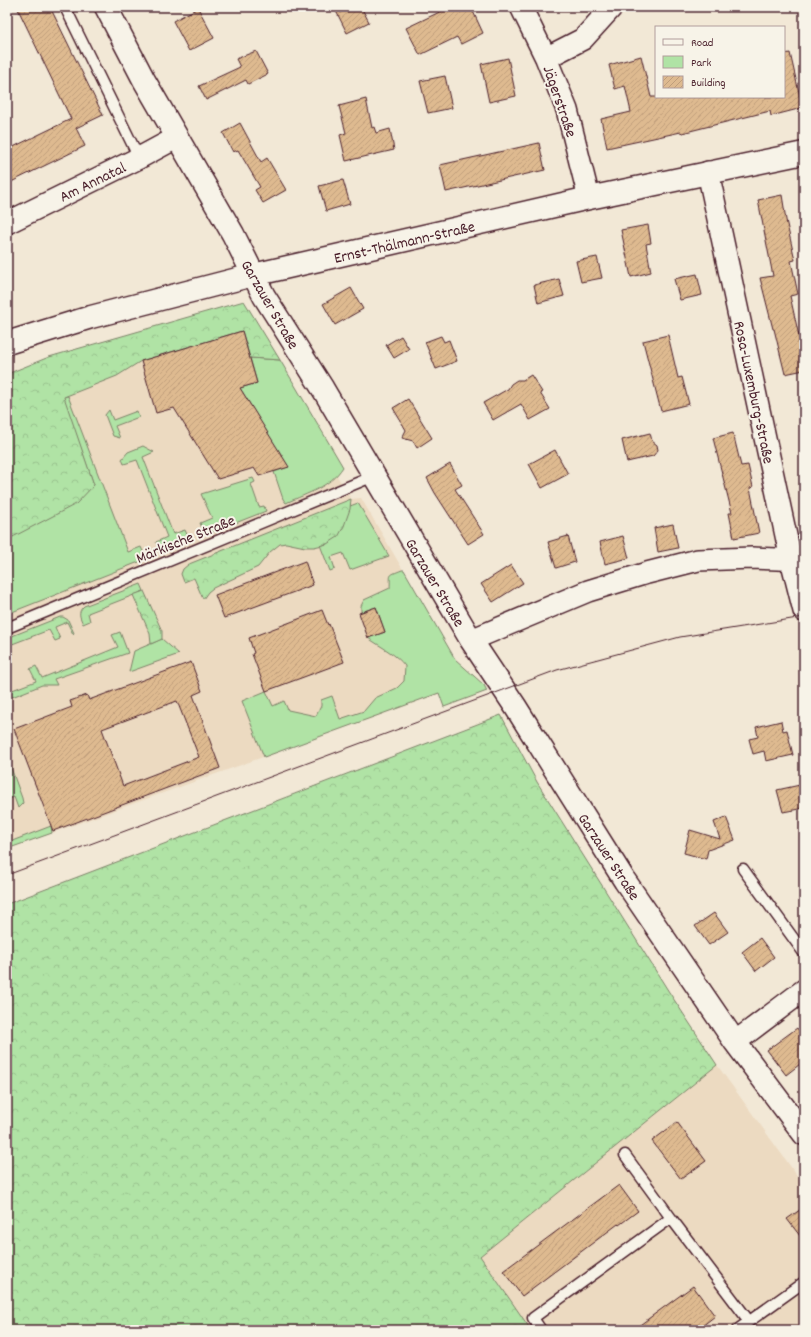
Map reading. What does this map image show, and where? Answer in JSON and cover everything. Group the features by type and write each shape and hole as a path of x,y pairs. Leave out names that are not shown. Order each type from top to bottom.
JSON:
{"street":[{"name":"Garzauer Straße","path":"106,7 144,80 232,234 264,296 323,389 471,640 519,712 625,881 735,1042 804,1134"},
{"name":"Jägerstraße","path":"521,7 546,58 567,110 589,198"},
{"path":"546,58 583,39 612,7"},
{"name":"Am Annatal","path":"7,223 140,158 176,138"},
{"name":"Ernst-Thälmann-Straße","path":"7,343 91,317 253,275 589,198 804,153"},
{"name":"Rosa-Luxemburg-Straße","path":"708,172 798,560 804,611"},
{"path":"471,640 588,591 647,573 698,560 752,558 798,560"},
{"path":"735,1042 804,990"}],"lane":[{"path":"65,7 140,158"},
{"name":"Märkische Straße","path":"7,628 374,476"},
{"path":"743,869 804,953"},
{"path":"625,1156 749,1321"},
{"path":"541,1330 533,1318 671,1218"},
{"path":"737,1330 804,1282"}],"shaded area":[{"path":"244,301 343,467 337,476 351,499 361,498 469,683 7,849 7,540 63,397"},
{"path":"717,1065 804,1185 804,1330 531,1330 480,1256"}],"green space":[{"path":"244,301 280,360 250,358 242,331 141,361 117,376 64,397 94,485 76,504 7,540 7,374 49,357"},
{"path":"250,358 280,360 343,467 332,480 325,485 286,503 283,499 274,472 288,467 240,388 257,383"},
{"path":"68,396 128,552 141,547 146,558 7,614 7,540 94,485 63,397"},
{"path":"109,410 113,420 137,411 139,417 115,426 120,438 113,436 105,415"},
{"path":"143,446 154,452 143,457 173,534 185,530 190,541 160,552 156,542 167,537 137,460 124,464 122,459 128,452"},
{"path":"253,478 255,482 251,484 259,507 264,506 266,511 205,535 200,523 212,518 201,494"},
{"path":"351,499 350,509 344,526 338,537 327,544 314,547 305,547 286,543 280,544 270,552 258,567 213,588 203,599 194,578 184,582 181,574 183,569 189,564"},
{"path":"358,503 389,556 350,570 343,553 331,557 335,569 330,571 320,545 327,544 350,506"},
{"path":"404,570 455,659 484,685 487,691 444,707 439,693 264,757 242,701 266,691 273,706 284,701 288,710 316,716 321,706 321,700 332,696 340,719 364,711 375,698 397,688 404,681 405,666 393,654 368,638 385,632 376,607 361,612 361,606 364,600 390,588 390,577 392,574"},
{"path":"141,584 144,591 88,613 90,621 83,624 80,617 80,610 84,606"},
{"path":"144,591 162,631 162,639 151,644 150,634 133,595"},
{"path":"60,617 68,620 74,633 73,634 67,622 55,627 60,639 55,641 49,630 7,646 7,638"},
{"path":"120,632 128,653 54,679 57,685 42,685 7,699 7,692 36,681 30,669 36,666 42,678 118,647 112,635"},
{"path":"162,639 179,654 129,672 134,651"},
{"path":"7,646 12,659 7,660"},
{"path":"501,715 537,782 669,992 717,1065 480,1256 531,1330 7,1330 7,904"},
{"path":"7,757 22,798 23,803 18,808 14,797 7,800"},
{"path":"51,826 52,833 7,849 7,843"}],"building":[{"path":"17,7 50,7 103,115 76,128 85,146 7,184 7,150 71,119"},
{"path":"334,7 361,7 369,22 347,33"},
{"path":"450,7 471,7 483,33 461,44 457,37 420,55 406,28"},
{"path":"198,8 214,38 189,51 173,21"},
{"path":"256,51 268,74 248,84 246,80 206,100 199,86 240,67 236,59"},
{"path":"790,53 800,97 804,97 804,102 801,103 802,108 771,116 770,111 682,133 607,148 601,119 631,112 625,86 615,89 609,65 641,56 651,97 655,98 785,98 785,54"},
{"path":"508,58 516,96 489,102 481,64"},
{"path":"445,76 452,108 428,113 420,81"},
{"path":"366,99 372,128 374,127 376,133 390,129 394,150 346,161 340,135 346,133 339,106"},
{"path":"240,123 261,162 267,158 286,190 263,203 255,190 260,187 238,150 233,152 223,133"},
{"path":"539,143 545,170 446,192 440,165"},
{"path":"343,180 350,204 326,211 319,186"},
{"path":"782,195 795,260 791,261 798,294 790,296 801,345 804,344 804,370 785,374 760,278 773,276 758,200"},
{"path":"648,225 651,243 646,244 651,272 631,277 621,230"},
{"path":"597,257 602,278 581,282 576,261"},
{"path":"697,274 702,295 680,300 674,279"},
{"path":"559,279 564,296 538,303 534,285"},
{"path":"351,288 363,309 335,325 323,304"},
{"path":"242,331 257,383 240,388 289,467 259,476 254,468 218,479 174,408 156,413 141,361"},
{"path":"668,335 678,378 682,377 689,404 661,411 643,341"},
{"path":"401,336 409,349 394,358 386,345"},
{"path":"441,336 444,342 449,340 457,361 436,369 425,342"},
{"path":"531,375 542,392 540,393 550,409 530,420 521,404 493,420 483,403 508,389 511,384 517,380 523,380"},
{"path":"408,399 432,438 417,448 413,441 402,438 406,430 393,408"},
{"path":"650,433 652,441 657,445 658,450 653,456 627,462 622,440"},
{"path":"733,433 741,466 748,465 753,487 750,488 759,533 734,538 729,513 732,513 713,438"},
{"path":"555,450 568,474 542,488 529,464"},
{"path":"450,464 462,485 455,489 484,534 468,544 427,478"},
{"path":"673,524 678,548 658,552 654,528"},
{"path":"568,536 575,562 556,568 548,542"},
{"path":"623,536 629,558 605,564 600,542"},
{"path":"305,561 313,585 224,618 215,595"},
{"path":"511,565 523,583 493,602 481,584"},
{"path":"376,607 385,632 368,638 359,613"},
{"path":"322,610 344,662 266,691 252,654 254,653 249,638"},
{"path":"191,662 202,691 193,695 220,768 53,831 14,729 72,707 70,701 87,695 89,700","holes":["177,701 199,757 123,786 102,729"]},
{"path":"781,721 783,731 787,730 793,755 766,761 764,751 753,754 749,739 758,737 756,727"},
{"path":"800,785 804,808 783,812 777,790"},
{"path":"726,817 735,840 708,850 706,859 684,853 690,830 720,839 714,822"},
{"path":"714,913 728,932 709,945 695,926"},
{"path":"760,938 774,957 756,971 742,952"},
{"path":"797,1028 804,1038 804,1061 786,1075 767,1050"},
{"path":"677,1122 706,1161 681,1179 652,1141"},
{"path":"619,1185 638,1211 619,1225 618,1224 522,1296 503,1271"},
{"path":"804,1207 804,1241 787,1219"},
{"path":"693,1286 715,1316 697,1330 633,1330"}],"tram line":[{"path":"7,875 557,670 680,637 804,617"}]}
